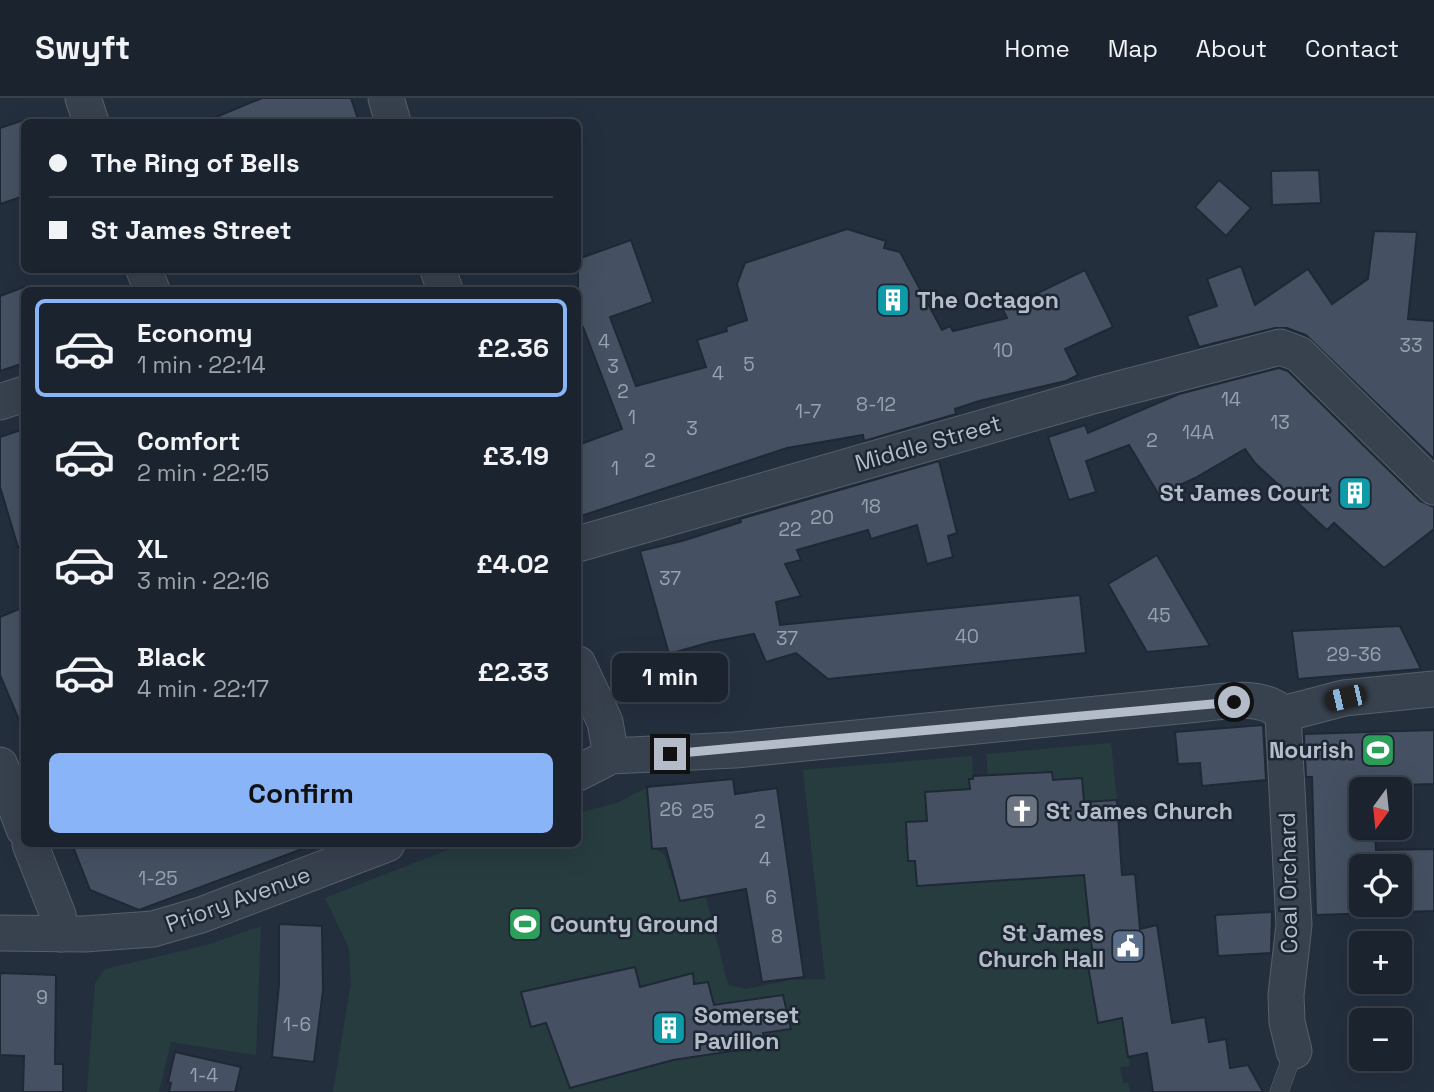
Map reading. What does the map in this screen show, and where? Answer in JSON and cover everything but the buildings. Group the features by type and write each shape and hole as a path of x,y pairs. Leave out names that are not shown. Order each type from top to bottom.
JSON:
{"street":[{"path":"83,98 90,119"},
{"path":"386,98 392,119"},
{"name":"Middle Street","path":"581,543 1083,399 1280,347 1300,354 1434,487"},
{"path":"0,402 21,395"},
{"path":"581,670 601,713 611,756"},
{"path":"581,771 611,756 747,749 1258,701 1275,706 1283,714 1345,698 1434,689"},
{"name":"Coal Orchard","path":"1283,714 1294,925 1286,995 1287,1022 1294,1051"},
{"path":"0,765 21,821"},
{"path":"31,847 58,915 61,934"},
{"name":"Priory Avenue","path":"0,933 61,934 153,929 201,915 379,847"}],"lane":[{"path":"1279,1092 1294,1051"}],"green space":[{"path":"1111,743 1117,800 1084,802 1082,778 1053,780 1051,771 1034,773 1035,783 989,786 986,754"},
{"path":"972,756 973,779 969,779 970,789 925,792 927,821 906,822 908,861 915,861 917,886 1095,874 1096,958 1087,960 1098,1023 1122,1018 1130,1066 1120,1067 1123,1083 1128,1083 1130,1092 333,1092 351,983 349,948 325,898 454,847 581,847 581,812 617,803 646,788 652,847 664,854 680,899 706,897 728,985 746,989 791,980 825,979 803,770"},
{"path":"261,926 256,1055 171,1042 159,1092 87,1092 95,983 105,969 207,945"}],"place":[{"name":"The Octagon","path":"893,300"},
{"name":"St James Court","path":"1355,493"},
{"name":"Nourish","path":"1378,750"},
{"name":"St James Church","path":"1022,811"},
{"name":"County Ground","path":"525,924"},
{"name":"St James Church Hall","path":"1128,946"},
{"name":"Somerset Pavilion","path":"669,1028"}],"route":[{"path":"670,754 1234,702"}]}
